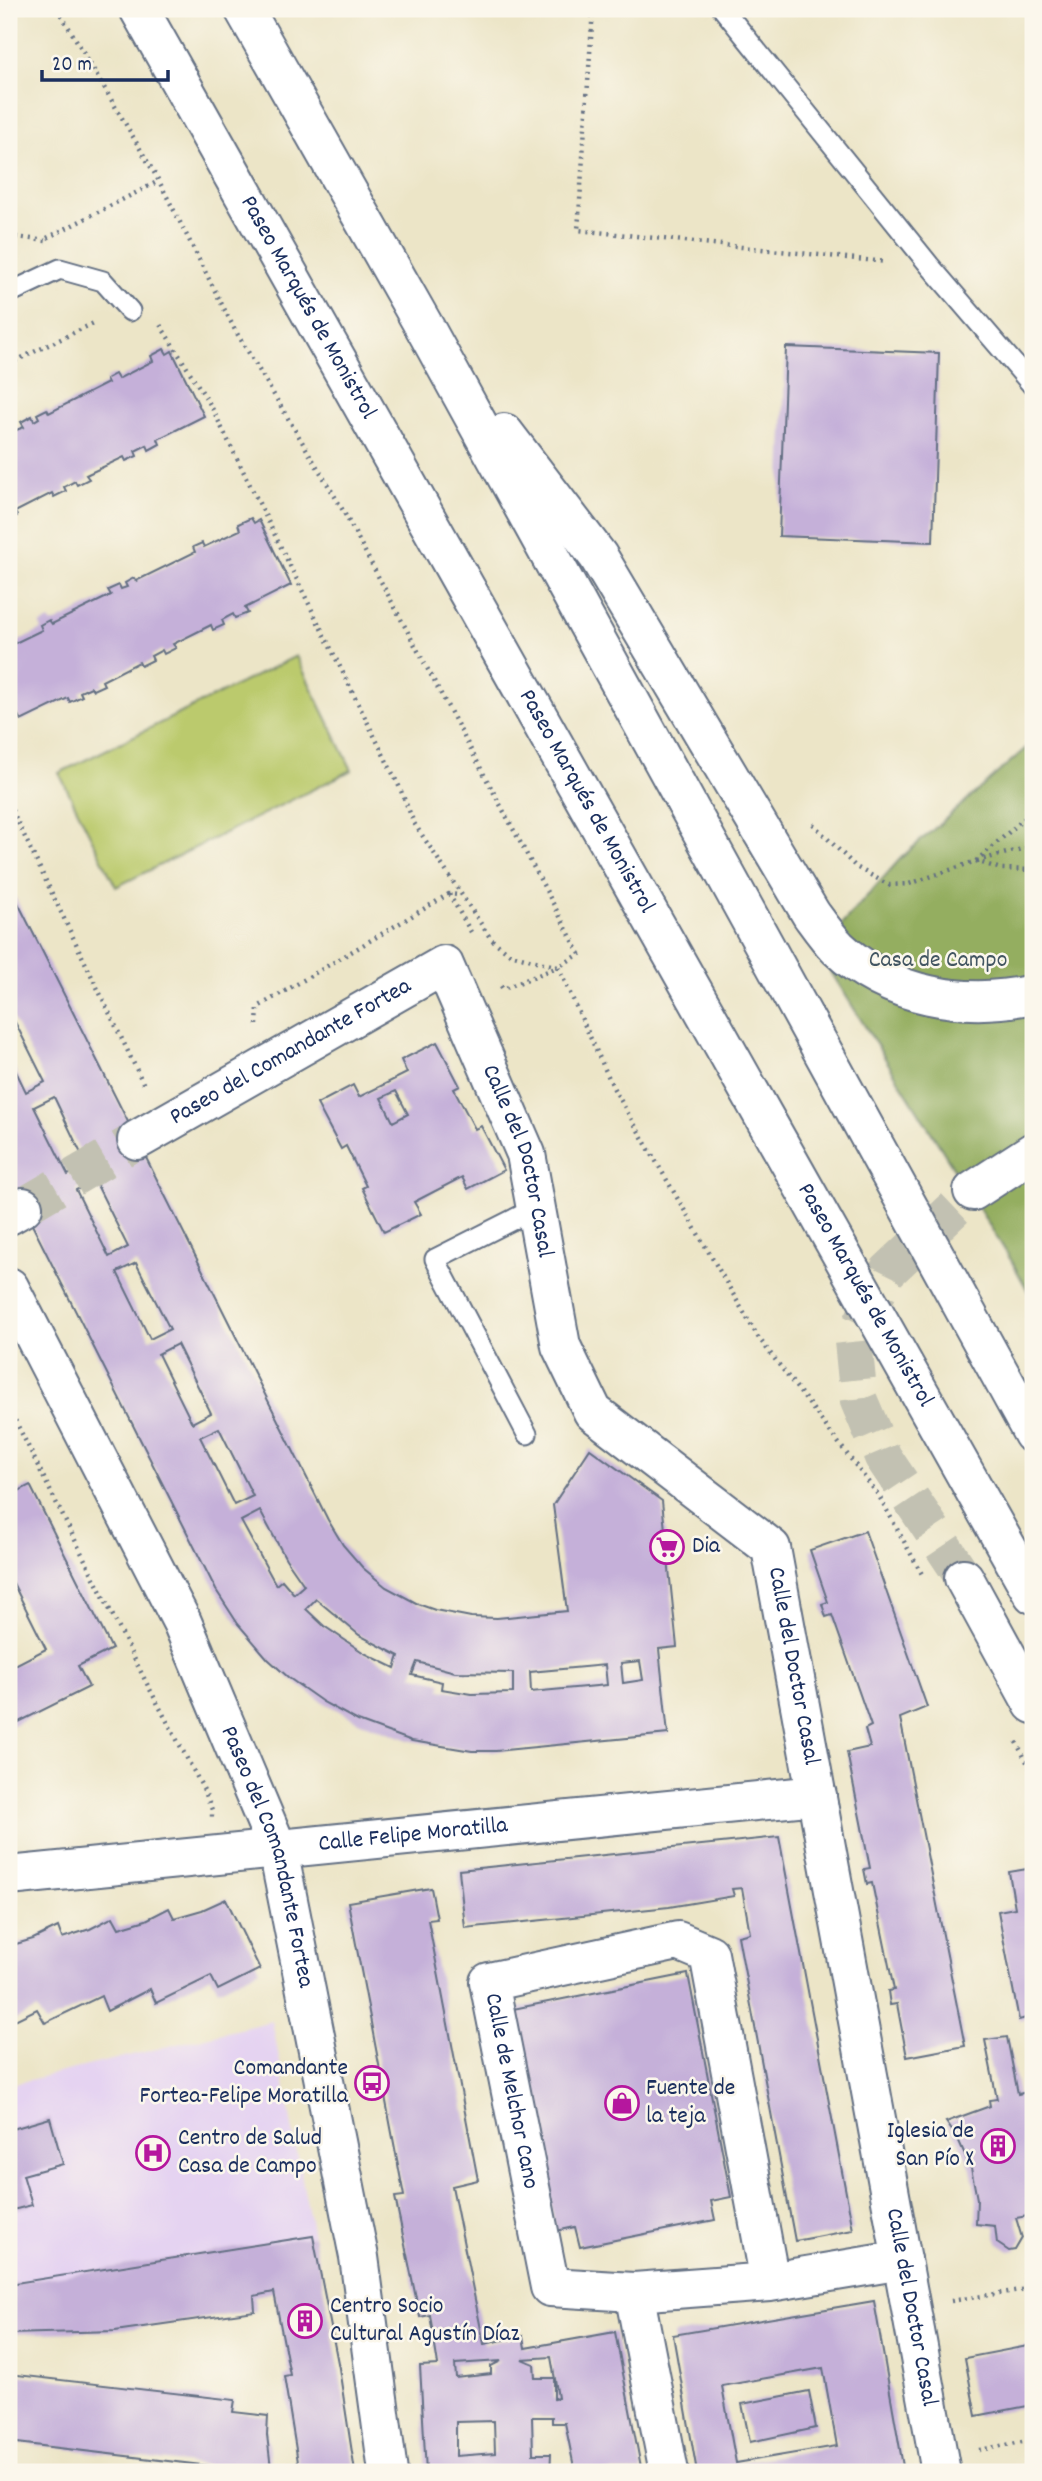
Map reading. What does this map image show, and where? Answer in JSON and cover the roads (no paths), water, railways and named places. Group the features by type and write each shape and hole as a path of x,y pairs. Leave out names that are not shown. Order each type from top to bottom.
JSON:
{"main road":[{"name":"Paseo Marqués de Monistrol","path":"139,9 1033,1594"},
{"path":"244,9 425,328 1033,1434"},
{"path":"425,328 598,556 811,915 838,947 870,972 907,990 975,1002 1033,995"},
{"name":"Paseo del Comandante Fortea","path":"137,1140 444,965"},
{"name":"Calle del Doctor Casal","path":"444,965 526,1154 561,1346 593,1412 771,1548 939,2465"},
{"path":"973,1191 1033,1152"},
{"name":"Paseo del Comandante Fortea","path":"9,1287 182,1622 278,1850 359,2257 388,2472"},
{"path":"964,1578 1033,1704"},
{"name":"Calle Felipe Moratilla","path":"9,1877 817,1795"},
{"name":"Calle de Melchor Cano","path":"770,2282 709,1954 678,1941 489,1982 550,2287 634,2292 770,2282 902,2260"},
{"path":"634,2292 669,2472"}],"lane":[{"path":"723,9 930,266 1033,386"},
{"path":"9,293 60,269 103,281 127,308"},
{"path":"527,1434 435,1259 536,1208"}],"tunnel":[{"path":"23,1207 137,1140"},
{"path":"964,1578 883,1457 859,1401 853,1341 888,1271 973,1191"}],"place":[{"name":"Dia","path":"667,1547"},
{"name":"Comandante Fortea-Felipe Moratilla","path":"372,2083"},
{"name":"Fuente de la teja","path":"622,2103"},
{"name":"Iglesia de San Pío X","path":"998,2146"},
{"name":"Centro de Salud Casa de Campo","path":"153,2153"},
{"name":"Centro Socio Cultural Agustín Díaz","path":"305,2321"}],"park label":[{"name":"Casa de Campo","path":"938,961"}]}
